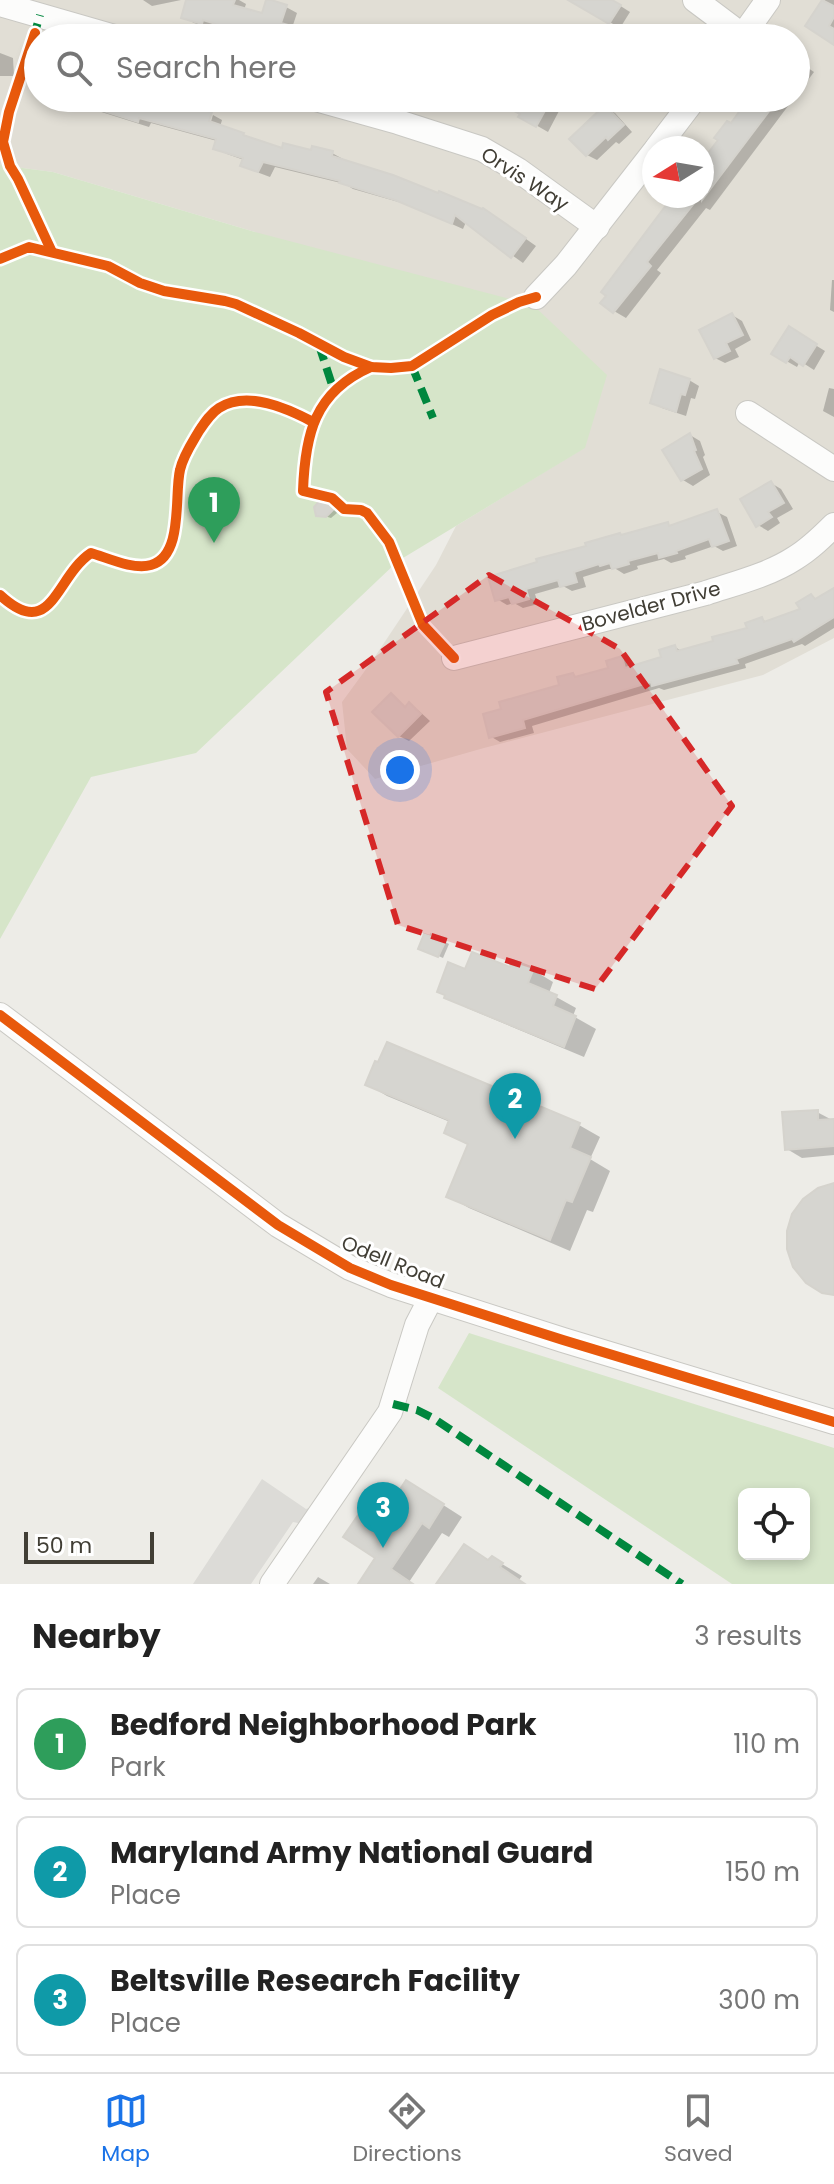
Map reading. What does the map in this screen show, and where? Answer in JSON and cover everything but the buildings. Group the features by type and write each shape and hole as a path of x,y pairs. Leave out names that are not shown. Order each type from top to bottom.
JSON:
{"street":[{"path":"695,0 725,24"},
{"path":"751,24 768,0"},
{"path":"0,4 75,11 96,24"},
{"name":"Orvis Way","path":"362,112 482,149 518,170 597,227"},
{"path":"666,136 684,112"},
{"path":"536,297 566,265 642,168"},
{"path":"748,413 834,469"},
{"name":"Bovelder Drive","path":"454,658 741,582 793,560 834,525"},
{"name":"Odell Road","path":"0,1015 278,1225 350,1268 431,1298 834,1422"},
{"path":"272,1584 390,1412 417,1325 431,1298"}],"highlighted area":[{"path":"489,575 620,649 732,806 595,989 398,925 326,692"}],"shaded area":[{"path":"0,0 834,0 834,638 763,675 375,779 347,749 342,702 436,565 456,526 584,448 255,232 53,172 0,165"},
{"path":"262,1479 306,1509 315,1506 300,1529 298,1523 293,1522 251,1584 193,1584"}],"green space":[{"path":"0,165 53,172 255,232 533,305 607,375 585,448 398,561 196,753 91,777 0,939"},
{"path":"469,1333 834,1448 834,1584 732,1584 438,1388"}],"marked path":[{"path":"37,24 40,15"},
{"path":"319,345 334,391"},
{"path":"412,366 433,418"},
{"path":"393,1404 433,1418 682,1584"}],"cycle path":[{"path":"24,66 3,142 10,166 52,252"},
{"path":"0,259 29,247 108,266 140,283 164,291 236,304 371,367 412,366 492,315 536,297"},
{"path":"371,367 337,389 316,417 306,452 303,491 332,498 344,509 367,513 389,542 423,625 454,658"},
{"path":"0,595 17,608 31,612 42,609 52,601 91,553 136,566 151,565 161,559 169,550 173,538 183,460 204,424 219,408 230,403 254,401 291,411 313,422"},
{"path":"0,1015 278,1225 350,1268 391,1285 563,1340 834,1422"}],"place":[{"name":"Bedford Neighborhood Park","path":"214,543"},
{"name":"Maryland Army National Guard","path":"515,1139"},
{"name":"Beltsville Research Facility","path":"383,1548"}]}
